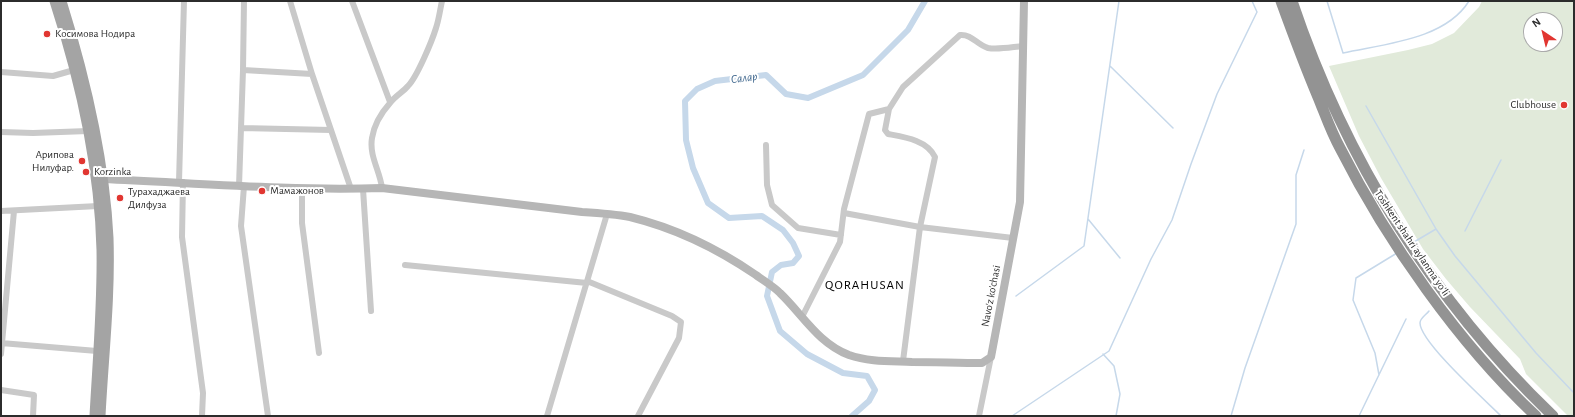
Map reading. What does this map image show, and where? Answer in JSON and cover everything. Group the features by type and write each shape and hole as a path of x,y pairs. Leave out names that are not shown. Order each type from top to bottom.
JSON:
{"highway":[{"name":"Toshkent shahri aylanma yoʻli","path":"1281,1 1305,65 1339,146 1362,189 1395,243 1446,315 1491,369 1536,416"},
{"name":"Toshkent shahri aylanma yoʻli","path":"1292,1 1323,82 1349,140 1404,236 1456,308 1500,361 1553,416"},
{"path":"1491,369 1498,368 1500,361"}],"main road":[{"path":"54,1 65,23 88,93 103,179 107,213 109,254 101,416"},
{"path":"62,1 74,70 88,131 98,206 101,251 94,416"}],"street":[{"path":"184,1 181,182 182,237 203,393 202,416"},
{"path":"244,1 241,128 242,226 268,416"},
{"path":"290,1 312,74 351,189"},
{"path":"352,1 390,102"},
{"path":"382,188 372,152 372,137 381,115 390,102 408,86 416,74 436,28 442,1"},
{"name":"Navo'z ko'chasi","path":"991,357 1020,202 1023,46 1026,1"},
{"path":"903,362 920,227 935,157 931,152 915,140 888,134 885,130 889,109 903,87 960,35 971,37 986,47 1023,46"},
{"path":"1,72 53,76 74,70"},
{"path":"243,70 312,74"},
{"path":"802,317 840,242 844,213 867,118 869,114 889,109"},
{"path":"241,128 331,130"},
{"path":"1,132 33,133 88,131"},
{"path":"766,145 767,185 772,204 798,228 841,235"},
{"path":"103,179 302,188 382,188 631,218 652,223 680,234 720,253 779,292 824,341 849,355 864,359 882,361 982,364 991,357"},
{"path":"302,188 302,224 319,353"},
{"path":"363,189 371,311"},
{"path":"1,210 14,211 98,206"},
{"path":"1,354 14,211"},
{"path":"844,213 920,227 1014,238"},
{"path":"547,416 607,214"},
{"path":"405,265 587,282 672,316 681,322 679,338 638,416"},
{"path":"2,343 97,351"},
{"path":"979,416 991,357"},
{"path":"982,364 988,373"},
{"path":"1,390 34,395 33,416"}],"green space":[{"path":"1482,1 1574,1 1574,416 1568,416 1526,374 1520,359 1470,307 1423,249 1381,178 1359,136 1329,66 1432,44 1454,33 1479,7"}],"waterway":[{"name":"Салар","path":"852,416 869,401 875,390 867,376 843,373 807,354 780,331 767,296 772,272 781,265 793,263 799,256 793,243 783,230 762,216 729,218 708,203 693,168 686,140 685,101 697,89 715,81 766,75 786,94 808,98 863,75 908,30 925,1"},
{"path":"1016,296 1084,246 1119,1"},
{"path":"1012,416 1109,351 1151,259 1172,220 1217,94 1257,12 1252,1"},
{"path":"1327,1 1343,53 1394,43 1429,32 1445,24 1458,14 1469,1"},
{"path":"1110,66 1173,128"},
{"path":"1366,106 1436,229 1455,256 1536,353 1574,393"},
{"path":"1231,416 1245,368 1296,224 1296,175 1304,150"},
{"path":"1465,231 1501,160"},
{"path":"1088,219 1120,258"},
{"path":"1414,242 1436,229"},
{"path":"1379,375 1375,353 1353,300 1356,278 1397,253"},
{"path":"1429,311 1420,321 1423,332 1442,357 1501,416"},
{"path":"1359,416 1406,319"},
{"path":"1103,354 1114,366 1120,394 1116,416"}],"place":[{"name":"Косимова Нодира","path":"47,34"},
{"name":"Clubhouse","path":"1564,105"},
{"name":"Арипова Нилуфар.","path":"82,161"},
{"name":"Korzinka","path":"86,172"},
{"name":"Мамажонов","path":"262,191"},
{"name":"Турахаджаева Дилфуза","path":"120,198"}],"district":[{"name":"QORAHUSAN","path":"865,285"}]}
